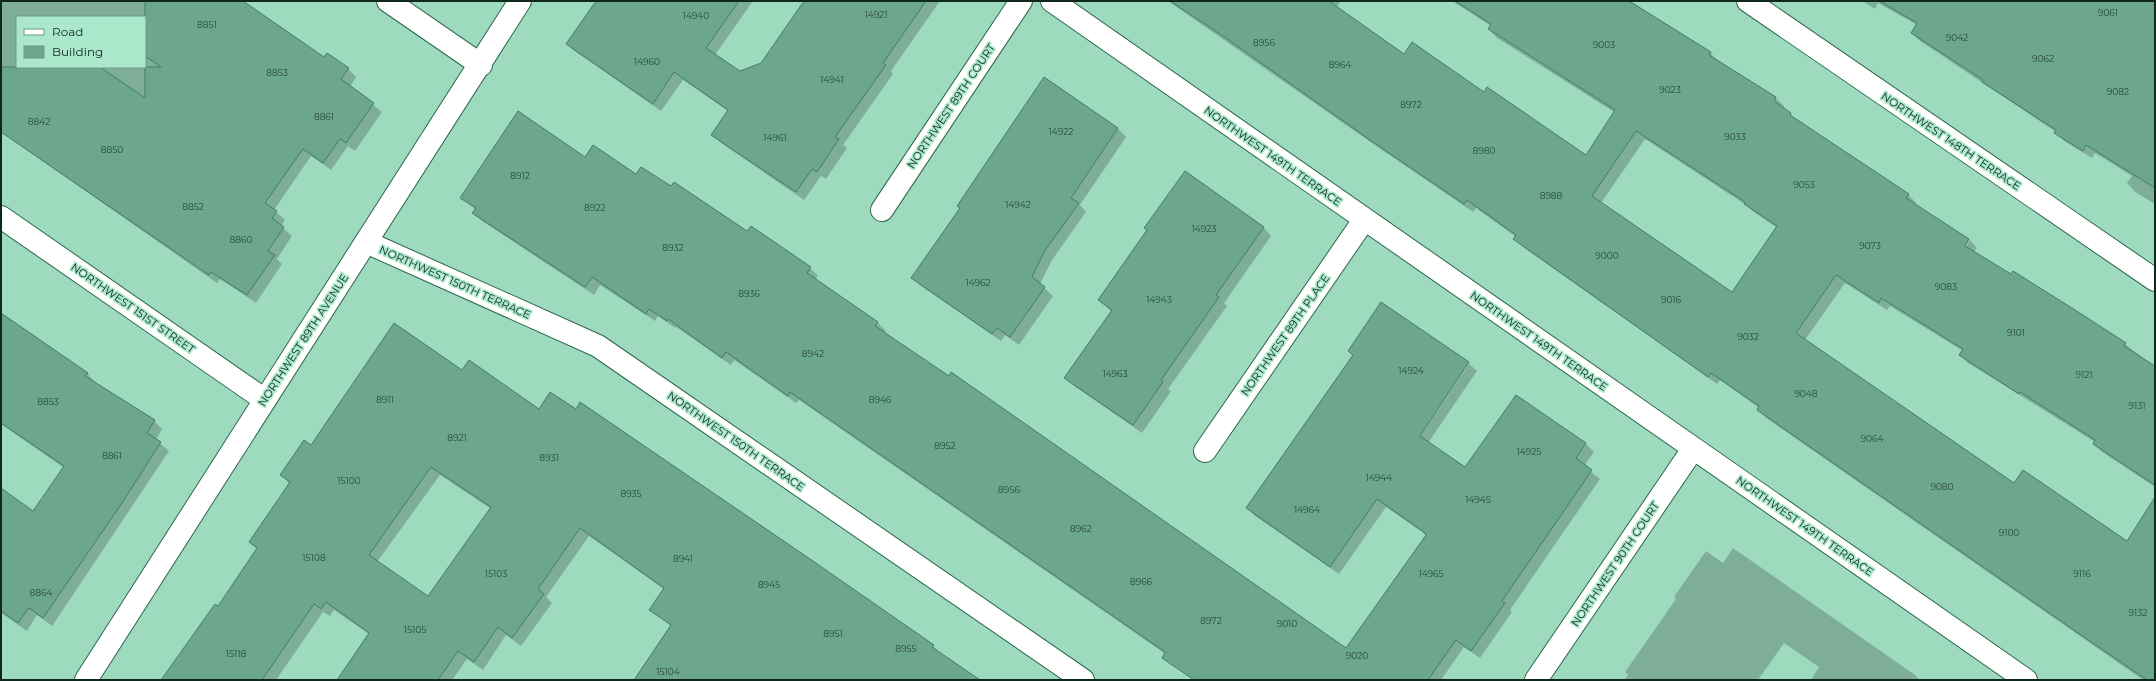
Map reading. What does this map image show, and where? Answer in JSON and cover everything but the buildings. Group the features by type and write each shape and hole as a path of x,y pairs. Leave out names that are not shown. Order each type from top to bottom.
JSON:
{"street":[{"path":"388,1 481,65"},
{"name":"NORTHWEST 89TH AVENUE","path":"86,680 481,65 520,1"},
{"name":"NORTHWEST 89TH COURT","path":"882,210 1021,1"},
{"name":"NORTHWEST 149TH TERRACE","path":"1052,1 1364,220 2026,680"},
{"name":"NORTHWEST 148TH TERRACE","path":"1748,1 2155,280"},
{"name":"NORTHWEST 151ST STREET","path":"1,217 265,400"},
{"name":"NORTHWEST 89TH PLACE","path":"1205,451 1364,220"},
{"name":"NORTHWEST 150TH TERRACE","path":"366,242 598,346 1083,680"},
{"name":"NORTHWEST 90TH COURT","path":"1536,680 1693,449"}]}
